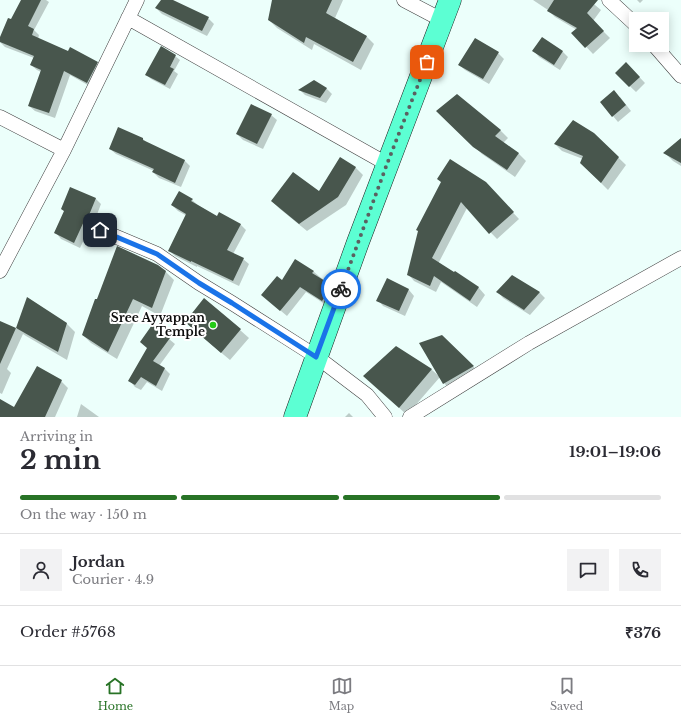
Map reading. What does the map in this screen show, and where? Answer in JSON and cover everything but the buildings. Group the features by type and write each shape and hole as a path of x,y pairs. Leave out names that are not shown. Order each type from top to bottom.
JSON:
{"main road":[{"path":"295,417 387,164 450,0"}],"street":[{"path":"0,271 64,150 137,0"},
{"path":"404,0 442,20"},
{"path":"608,0 629,19"},
{"path":"128,18 387,164"},
{"path":"660,52 681,76"},
{"path":"0,117 64,150"},
{"path":"100,230 157,254 199,283 316,357 367,395 385,417"},
{"path":"410,417 529,342 681,258"}],"way so far":[{"path":"341,289 387,164 427,62"}],"place":[{"name":"Sree Ayyappan Temple","path":"213,325"}],"route":[{"path":"100,230 157,254 199,283 316,357 341,289"}]}
